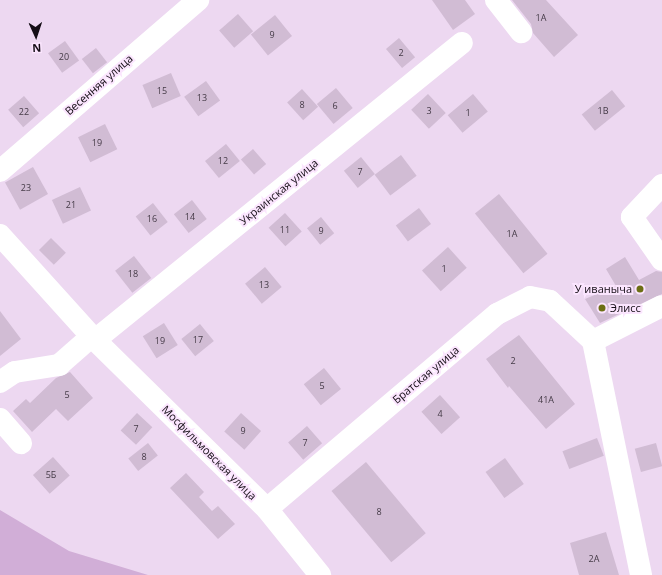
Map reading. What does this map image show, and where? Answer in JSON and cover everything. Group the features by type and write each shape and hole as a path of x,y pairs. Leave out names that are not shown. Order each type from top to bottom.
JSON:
{"street":[{"name":"Весенняя улица","path":"0,171 198,0"},
{"path":"496,0 520,32"},
{"name":"Украинская улица","path":"94,338 462,43"},
{"path":"662,185 632,217 662,260"},
{"name":"Мосфильмовская улица","path":"0,235 94,338 267,510 320,575"},
{"name":"Братская улица","path":"267,510 497,314 530,298 550,301 593,342"},
{"path":"641,575 593,342 662,306"},
{"path":"0,382 15,372 59,365 94,338"},
{"path":"0,419 21,443"}],"shaded area":[{"path":"0,510 69,551 148,575 0,575"}],"building":[{"path":"432,0 465,0 475,14 453,30"},
{"path":"512,0 546,0 578,35 554,57 533,33 531,24"},
{"path":"238,14 253,31 234,48 219,30"},
{"path":"275,15 292,36 268,55 251,35"},
{"path":"399,38 415,57 402,68 386,49"},
{"path":"65,41 79,60 62,73 48,53"},
{"path":"96,48 107,62 93,73 82,59"},
{"path":"171,73 181,96 152,108 142,85"},
{"path":"206,81 220,100 198,116 184,97"},
{"path":"336,88 353,108 334,124 317,104"},
{"path":"302,89 318,107 303,120 287,102"},
{"path":"612,90 625,106 595,131 582,115"},
{"path":"428,94 446,113 429,129 411,110"},
{"path":"473,94 488,112 463,133 448,115"},
{"path":"24,96 39,113 23,127 8,110"},
{"path":"105,124 117,149 90,162 78,137"},
{"path":"226,144 240,161 219,178 205,161"},
{"path":"253,149 266,164 254,175 241,159"},
{"path":"401,155 417,176 390,196 375,175"},
{"path":"361,157 375,174 358,188 344,171"},
{"path":"33,167 48,194 20,210 5,183"},
{"path":"80,187 91,211 63,224 52,200"},
{"path":"499,194 547,254 523,273 475,214"},
{"path":"192,200 207,219 189,233 174,214"},
{"path":"153,203 168,222 150,235 136,217"},
{"path":"419,208 431,224 408,241 396,225"},
{"path":"285,213 302,232 285,246 269,228"},
{"path":"321,217 334,233 320,245 307,228"},
{"path":"51,238 66,253 54,265 39,250"},
{"path":"448,247 467,268 441,291 422,270"},
{"path":"134,256 151,278 132,293 115,271"},
{"name":"У иваныча","path":"625,257 639,280 656,271 662,272 662,294 600,323 585,299 616,286 606,269"},
{"path":"265,267 282,287 262,304 245,284"},
{"path":"0,311 21,339 0,356"},
{"path":"164,323 178,345 157,358 143,336"},
{"path":"200,324 214,341 195,356 181,339"},
{"path":"519,335 575,404 546,429 509,386 508,388 486,359"},
{"path":"324,368 341,389 321,405 304,384"},
{"path":"70,372 93,398 68,421 56,409 32,432 13,411 26,399 30,403 56,378"},
{"path":"440,395 460,417 441,434 421,412"},
{"path":"137,413 152,427 136,445 121,431"},
{"path":"241,413 261,431 244,450 224,432"},
{"path":"307,426 322,443 303,460 288,442"},
{"path":"597,438 604,456 569,469 562,451"},
{"path":"148,443 158,456 138,471 128,458"},
{"path":"656,443 662,466 641,472 635,449"},
{"path":"53,457 70,476 50,494 33,475"},
{"path":"505,458 524,484 504,498 486,472"},
{"path":"366,462 426,533 391,562 332,491"},
{"path":"186,473 204,492 199,497 212,511 218,506 235,524 218,539 170,488"},
{"path":"606,532 619,575 579,575 570,543"}],"place":[{"name":"У иваныча","path":"640,289"},
{"name":"Элисс","path":"602,308"}]}
